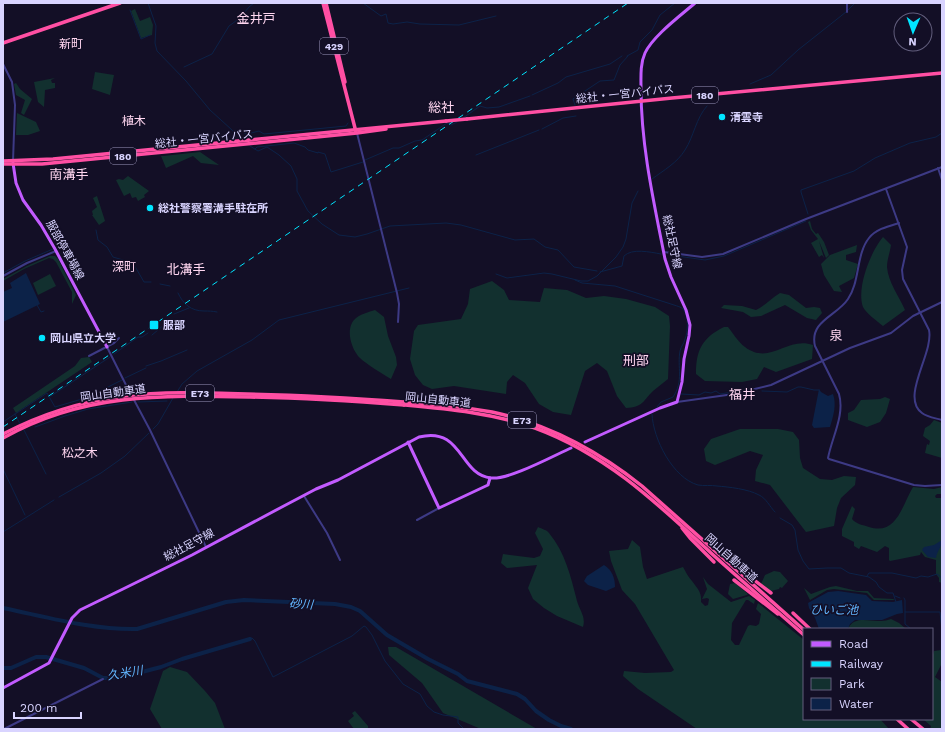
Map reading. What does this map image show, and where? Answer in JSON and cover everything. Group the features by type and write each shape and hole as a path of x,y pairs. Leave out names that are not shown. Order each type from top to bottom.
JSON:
{"highway":[{"path":"3,43 120,3"},
{"name":"429","path":"323,3 356,131"},
{"name":"429","path":"326,3 346,89"},
{"name":"総社・一宮バイパス","path":"3,164 243,144 406,125 641,101 942,73"},
{"name":"総社・一宮バイパス","path":"198,147 240,141 251,142"},
{"name":"総社・一宮バイパス","path":"3,161 13,163"},
{"name":"岡山自動車道","path":"3,434 61,409 94,400 127,395 161,393 315,396 404,403 493,416 534,428 565,441 627,476 803,629"},
{"name":"岡山自動車道","path":"3,438 22,428 62,412 95,404 136,398 180,396 264,397 404,403"},
{"name":"岡山自動車道","path":"640,487 803,634"},
{"path":"678,522 690,538 714,562"},
{"path":"700,538 771,593"},
{"path":"734,580 803,634"},
{"path":"793,613 809,628"},
{"path":"898,720 908,729"},
{"path":"912,720 923,729"}],"main road":[{"name":"総社足守線","path":"677,402 682,382 684,359 690,325 686,310 669,274 664,252 644,147 641,101 641,70 646,52 651,43 694,3"},
{"name":"服部停車場線","path":"13,163 16,183 23,200 41,225 56,251 107,347"},
{"path":"585,442 677,402"},
{"name":"総社足守線","path":"3,688 46,665 52,658 72,618 80,610 192,555 206,546 338,480 408,442 425,436 441,437 450,441 455,446 473,470 490,478"},
{"path":"408,442 439,508 488,485 490,478 506,477 571,448"}],"street":[{"path":"847,3 847,11"},
{"path":"3,64 12,82 15,105 13,163"},
{"path":"356,131 399,304 398,322"},
{"path":"664,252 702,257 723,254 806,219 942,167"},
{"path":"938,168 942,180"},
{"path":"886,189 907,247 902,277 929,330 930,341 914,393 914,400 916,407 922,413 942,420"},
{"path":"899,223 876,232 868,239 864,247 850,296 845,303 817,328 814,337 814,342 839,394 840,400 839,417 828,456 829,459 914,485 942,485"},
{"path":"3,276 27,263 56,251"},
{"path":"677,402 734,394 763,388 779,382 850,348 891,333 907,319 942,302"},
{"path":"89,356 114,343 119,338"},
{"path":"107,347 150,430 206,546"},
{"path":"304,496 327,533 340,560"},
{"path":"417,520 439,508"},
{"path":"4,729 103,679"}],"green space":[{"path":"135,9 140,21 150,17 153,25 152,35 141,38 131,11"},
{"path":"95,72 114,75 110,95 92,89"},
{"path":"55,78 51,80 52,83 55,83 55,88 45,90 44,107 38,102 34,82"},
{"path":"16,83 20,89 32,99 24,115 21,113 25,100 16,95 14,84"},
{"path":"17,113 36,122 40,131 28,135 16,135"},
{"path":"200,152 219,165 201,163 193,156 166,168 161,156 163,156"},
{"path":"128,176 149,191 144,195 145,197 138,201 136,197 132,198 130,193 124,196 116,180 123,180"},
{"path":"97,196 105,221 99,225 92,215 92,211 97,207 93,198"},
{"path":"810,221 812,229 816,234 818,233 824,242 829,255 826,258 819,241 824,258 822,255 819,257 811,243 818,239 811,230 808,222"},
{"path":"883,237 891,245 887,262 889,278 905,310 883,326 864,309 861,299 861,290 870,260 878,243"},
{"path":"857,245 856,252 846,255 846,260 858,264 854,278 839,286 842,292 834,291 824,275 821,264 830,255"},
{"path":"50,256 55,256 58,259 76,295 72,304 72,292 53,259 49,258 24,269 3,281 3,279 27,266"},
{"path":"50,274 56,286 38,295 33,283"},
{"path":"492,281 504,290 509,300 540,302 544,288 567,290 586,298 604,296 626,299 655,307 669,316 668,379 639,405 626,408 617,396 607,371 597,363 585,371 571,415 553,412 539,404 525,383 513,375 507,382 506,394 454,386 432,389 423,385 415,375 410,359 414,331 418,325 461,319 468,304 470,289"},
{"path":"780,293 789,295 806,308 820,308 822,313 816,320 807,318 785,305 761,316 751,317 743,312 721,308 724,305 742,306 756,310"},
{"path":"375,310 384,317 388,336 396,357 397,365 391,379 360,358 354,349 350,338 350,328 355,319 362,314"},
{"path":"724,327 728,327 742,345 754,352 771,352 795,344 804,343 813,345 812,359 776,372 764,367 757,379 742,382 705,381 696,374 699,351 705,340 716,331"},
{"path":"89,357 92,362 16,413 13,408 75,366 81,358"},
{"path":"885,397 890,399 886,413 880,422 867,427 848,420 848,413 854,410 861,400 880,399"},
{"path":"934,420 942,423 942,458 925,453 927,444 929,445 930,441 923,436 925,428"},
{"path":"740,429 778,429 793,432 799,440 800,458 803,468 820,479 832,480 844,476 856,477 855,485 841,498 837,508 834,526 806,532 770,485 755,481 756,470 763,455 750,451 715,465 706,461 704,449 711,439"},
{"path":"913,487 934,489 942,487 942,494 937,494 935,496 936,498 942,498 942,583 939,582 939,578 936,574 936,560 925,557 921,552 920,555 890,561 889,548 885,546 877,552 861,546 859,549 854,546 854,542 842,536 842,529 852,506 855,509 852,519 856,522 878,529 886,527 892,523 902,510"},
{"path":"538,527 548,532 555,540 559,548 570,574 583,617 583,627 557,616 533,599 528,588 537,565 507,568 501,563 503,554 534,558 540,556 543,549 535,533"},
{"path":"632,540 640,547 643,567 647,579 683,567 689,578 699,590 701,602 705,606 708,605 709,599 702,599 707,589 703,577 708,584 731,602 749,596 755,600 754,604 746,600 732,623 731,640 735,645 739,645 748,626 756,626 759,624 761,614 756,609 758,603 803,639 803,720 881,720 889,729 697,729 638,689 623,676 624,671 645,673 671,672 674,670 635,604 622,590 611,561 609,551 628,549"},
{"path":"774,571 780,572 788,581 782,588 780,587 779,589 771,591 761,584 765,575"},
{"path":"735,583 748,594 733,599 728,594 730,584"},
{"path":"836,586 857,591 868,591 874,598 895,600 874,600 867,593 834,589 827,590 810,600 804,588 811,594"},
{"path":"891,619 905,628 849,628 854,622 858,621 882,621"},
{"path":"388,647 396,647 537,729 481,729 443,713 422,683 389,655"},
{"path":"942,649 942,663 935,677 942,682 942,729 930,729 931,726 924,720 933,720 933,654 934,651"},
{"path":"170,667 187,672 205,691 215,703 225,729 162,729 150,709 163,671"},
{"path":"355,711 368,726 368,729 354,729 348,721 354,716 352,713"}],"water":[{"path":"26,273 40,304 3,322 3,292 12,288 10,283"},
{"path":"819,389 828,396 833,394 835,407 830,427 814,428 812,425"},
{"path":"942,540 936,558 928,557 922,550 924,547 934,545"},
{"path":"604,565 614,577 615,584 615,587 606,591 588,585 584,581 587,576"},
{"name":"ひいご池","path":"838,591 866,595 872,601 893,602 902,600 903,613 882,620 855,620 850,624 848,628 819,628 808,603 828,592"}],"waterway":[{"path":"148,3 156,26 155,43 157,51 186,81 210,110 243,140"},
{"path":"184,67 212,54 229,26 240,18 254,3"},
{"path":"363,3 381,16 386,14 388,23 393,24 407,22 420,24 459,25 496,16"},
{"path":"627,56 638,50 640,42 652,30 660,15 675,3"},
{"path":"848,10 855,3"},
{"path":"130,10 141,39 150,35"},
{"path":"750,84 771,75 798,50 846,12"},
{"path":"532,95 558,83 566,77 610,64 622,56"},
{"path":"575,105 573,99 600,81 614,80 620,65 628,56"},
{"path":"463,118 480,106 487,108 499,107 530,96"},
{"path":"652,179 682,155 688,145 700,116 707,106"},
{"path":"542,129 563,118 576,116"},
{"path":"365,160 393,148 399,148 415,141 422,140 447,123 451,125 457,122"},
{"path":"233,131 242,130 244,133 250,135 251,133 259,131 264,134 346,126 348,123"},
{"path":"476,155 539,130"},
{"path":"808,214 801,190 854,171 875,158 910,143 936,137 942,133"},
{"path":"255,149 257,147 294,143 305,147 308,150 325,154 331,172 363,162"},
{"path":"250,146 258,151 267,147 291,166 297,179 297,191 308,211 322,224 339,235 355,237 390,226 446,223 461,225 515,240 534,239 545,247 558,250 574,267 597,271"},
{"path":"496,274 507,278 544,273 581,281 588,281 597,276 616,257 623,247 626,239 632,203 638,191"},
{"path":"670,255 705,260 724,256 806,221"},
{"path":"96,230 98,240 107,247 113,257 133,263 144,282 151,282"},
{"path":"3,273 25,261 53,249"},
{"path":"600,272 622,266 624,256 632,252 641,251 661,254"},
{"path":"575,280 582,283 615,286 679,307 685,312 687,328 685,341 681,348 679,357 678,385 673,397 661,402 657,407"},
{"path":"160,284 170,286"},
{"path":"177,392 182,384 197,371 252,340 279,320 409,288"},
{"path":"178,293 185,304 195,310 217,312"},
{"path":"37,305 41,312 44,311"},
{"path":"174,314 189,308"},
{"path":"152,335 171,319"},
{"path":"114,354 138,337 142,337 148,333"},
{"path":"146,366 187,350"},
{"path":"51,396 110,357"},
{"path":"125,378 146,368"},
{"path":"94,394 122,380"},
{"path":"762,391 787,392 798,387 819,390"},
{"path":"681,394 699,395 705,392 711,393 716,391 720,394 752,389"},
{"path":"3,422 47,393 55,407 82,399"},
{"path":"85,399 91,396"},
{"path":"153,429 158,424 173,398"},
{"path":"138,402 167,401"},
{"path":"35,427 88,409 132,402"},
{"path":"15,414 20,424"},
{"path":"652,414 653,424 660,446 680,474 689,481 698,485 733,488 755,493 764,498 775,512"},
{"path":"24,430 46,474"},
{"path":"59,497 101,473 125,456 149,433"},
{"path":"3,469 25,515"},
{"path":"3,532 54,500"},
{"path":"780,518 792,525 795,530 798,550 809,569 841,568 849,573 869,577 887,593 893,593 896,602"},
{"path":"867,576 869,573 892,573 916,578 921,576 928,577 937,574 942,578"},
{"path":"895,596 900,598"},
{"path":"904,598 905,624 910,628"},
{"name":"砂川","path":"3,608 86,625 120,629 137,629 226,602 244,600 335,604 351,607 360,611 387,635 428,659 458,674 467,681 517,694 525,699 536,711 549,720 571,729"},
{"path":"905,612 940,612 942,631"},
{"path":"250,639 252,638 255,641 273,677 352,636 364,626 372,635 385,661 403,684 420,694 427,706 434,712 458,717 458,723 464,729"},
{"name":"久米川","path":"3,668 11,668 36,657 46,657 84,668 103,678 112,678 161,667 182,659 250,639"}],"railway":[{"path":"3,427 628,3"}],"place":[{"name":"清雲寺","path":"722,117"},
{"name":"総社警察署溝手駐在所","path":"150,208"},
{"name":"服部","path":"154,325"},
{"name":"岡山県立大学","path":"42,338"}],"district":[{"name":"金井戸","path":"256,18"},
{"name":"新町","path":"71,44"},
{"name":"総社","path":"441,107"},
{"name":"植木","path":"134,121"},
{"name":"南溝手","path":"69,174"},
{"name":"深町","path":"124,267"},
{"name":"北溝手","path":"186,269"},
{"name":"泉","path":"836,335"},
{"name":"刑部","path":"636,360"},
{"name":"福井","path":"742,394"},
{"name":"松之木","path":"80,453"}]}
